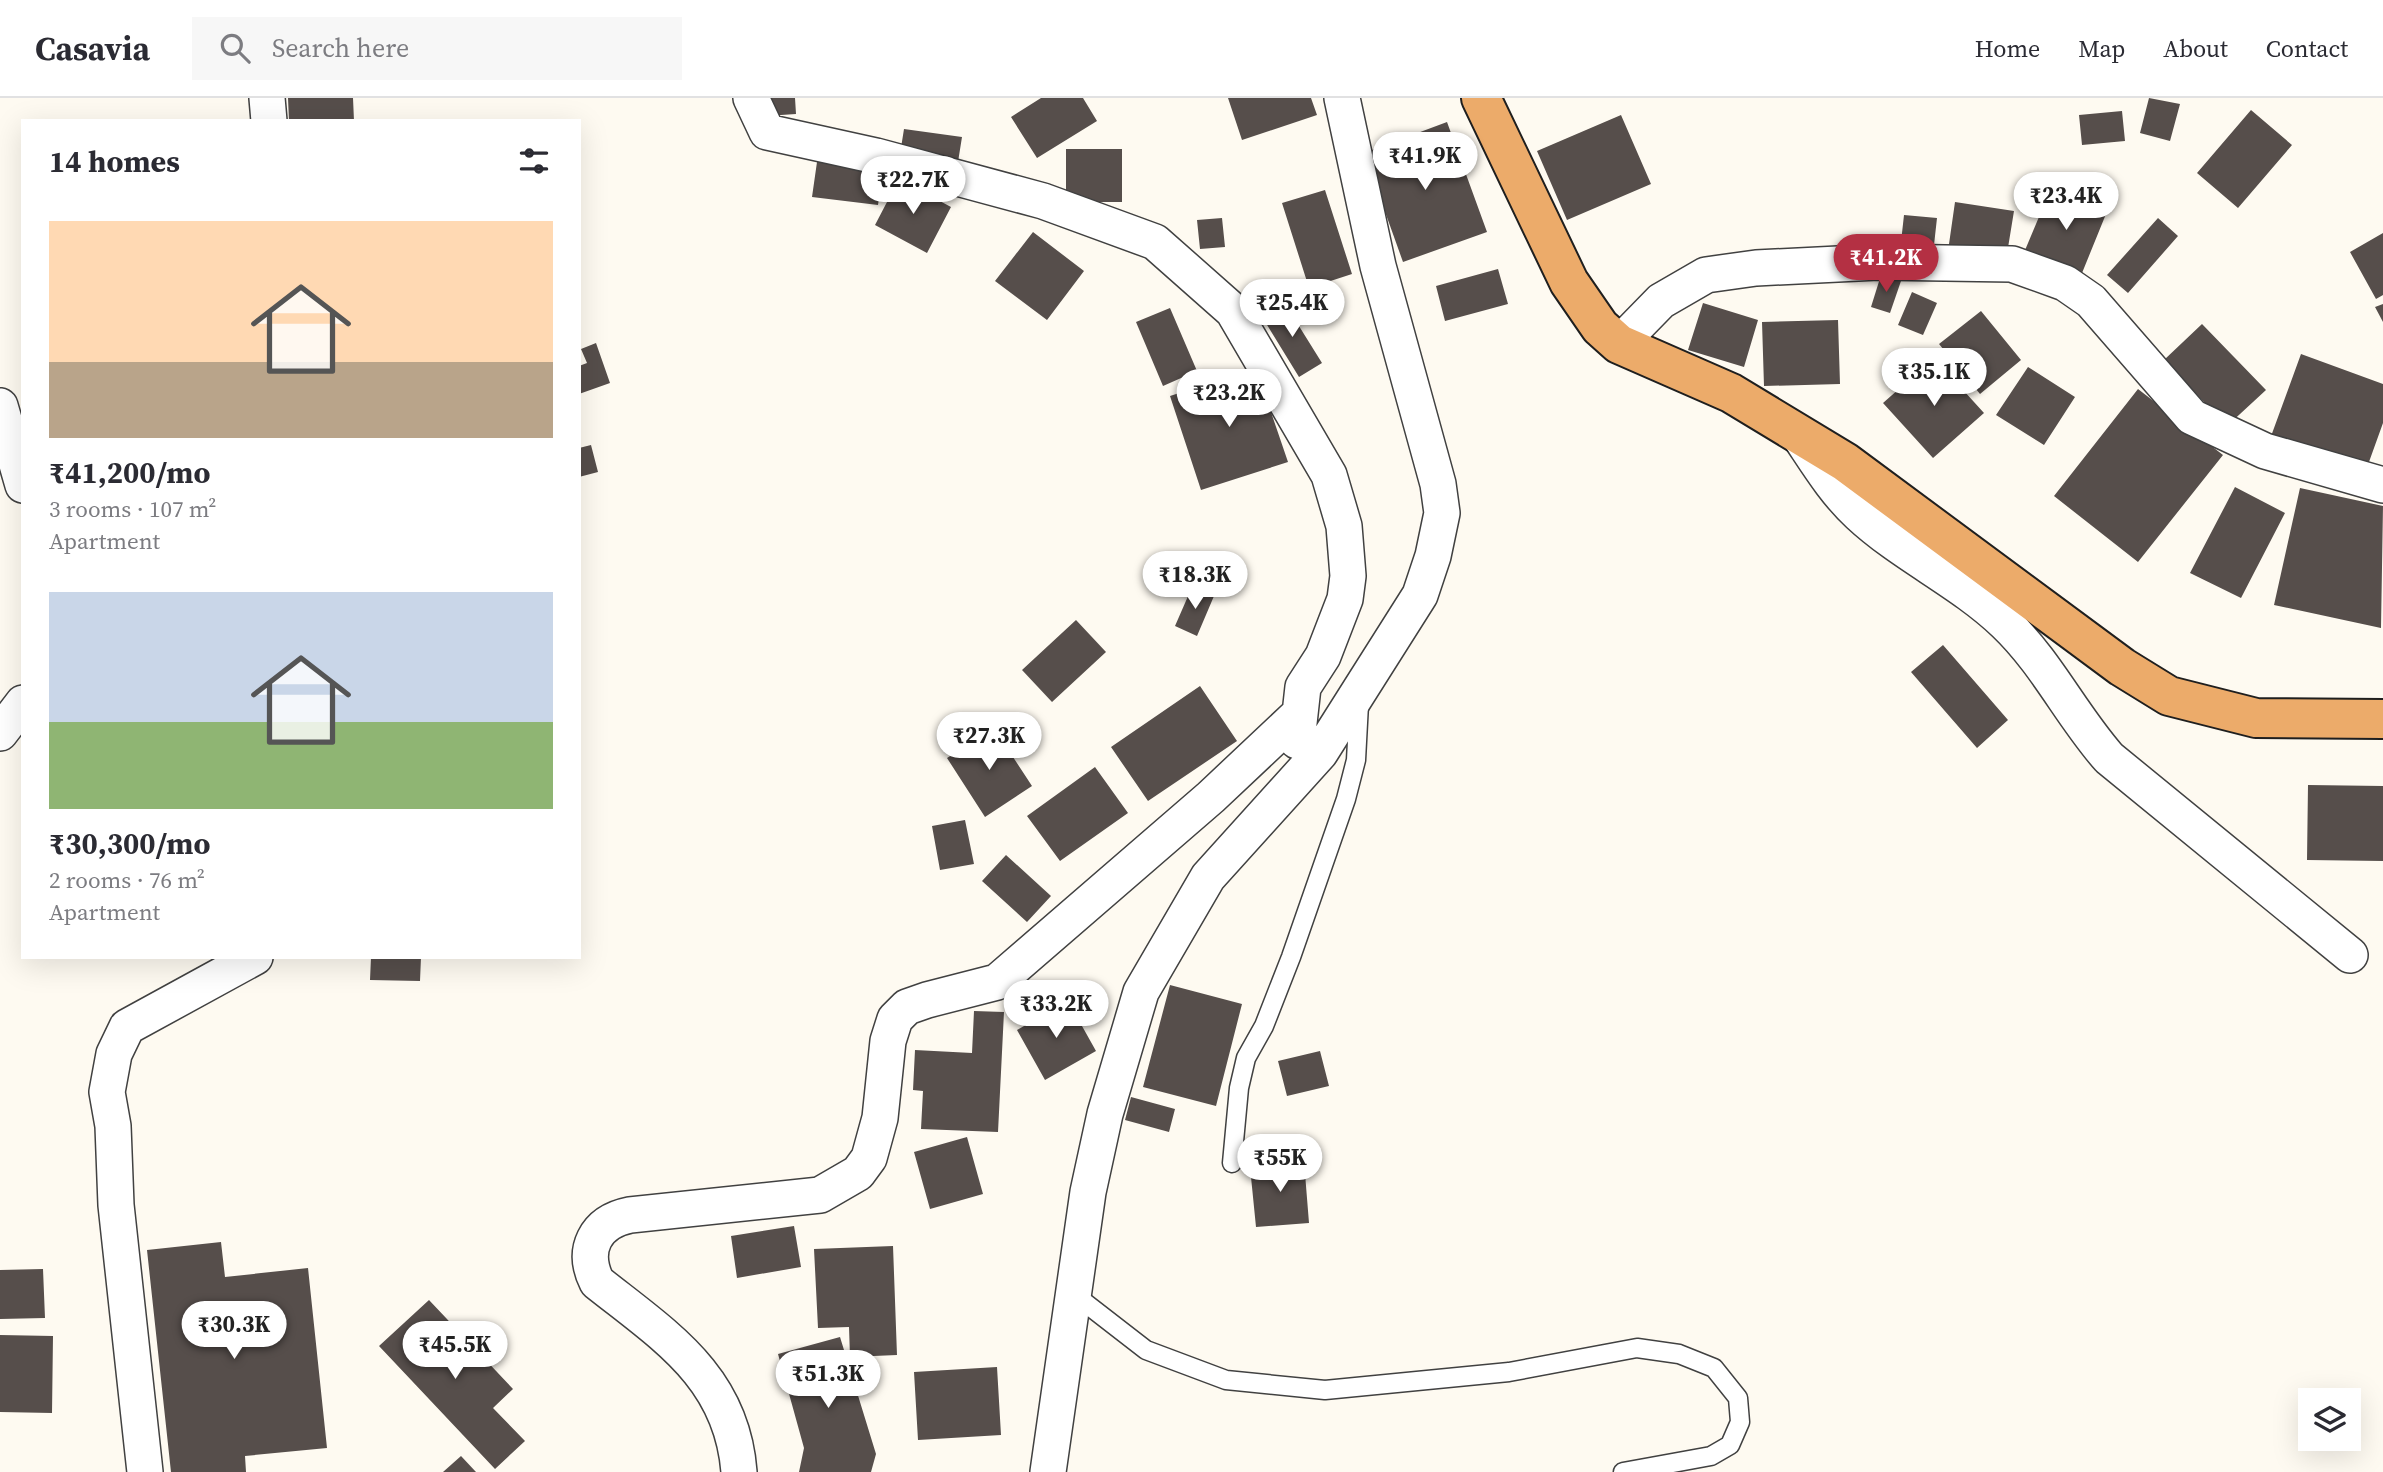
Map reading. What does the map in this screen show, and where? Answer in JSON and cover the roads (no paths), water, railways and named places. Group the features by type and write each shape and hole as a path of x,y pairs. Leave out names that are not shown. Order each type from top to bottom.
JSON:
{"highway":[{"path":"1481,98 1569,282 1600,327 1619,344 1731,393 1845,462 2122,667 2169,696 2256,718 2383,719"}],"street":[{"path":"267,98 269,119"},
{"path":"751,98 750,101 767,132 876,156 1043,201 1155,242 1233,311 1329,475 1344,526 1348,576 1345,600 1323,656 1303,687 1297,716 1297,779"},
{"path":"1048,1472 1088,1192 1105,1114 1141,992 1208,877 1320,753 1420,595 1433,556 1442,513 1438,484 1378,266 1342,98"},
{"path":"1619,344 1661,301 1706,275 1756,268 1878,262 2012,264 2065,283 2091,301 2192,417 2265,451 2383,485"},
{"path":"0,390 21,391"},
{"path":"0,406 21,478"},
{"path":"1798,433 1833,486 1860,515 2002,620 2026,645 2049,671 2085,730 2109,758 2350,955"},
{"path":"0,733 21,706"},
{"path":"739,1472 731,1429 707,1378 675,1344 597,1282 590,1267 589,1253 601,1227 608,1220 630,1215 820,1195 858,1173 869,1158 880,1118 888,1041 895,1019 907,1007 997,982 1211,797 1297,716"},
{"path":"145,1472 116,1205 113,1126 107,1092 114,1054 127,1027 251,959"}],"lane":[{"path":"1232,1163 1239,1088 1246,1058 1264,1026 1291,957 1346,799 1356,760 1360,690"},
{"path":"1075,1295 1146,1350 1226,1380 1325,1390 1509,1372 1637,1348 1679,1354 1714,1368 1738,1398 1740,1422 1730,1445 1711,1456 1623,1472"}]}
